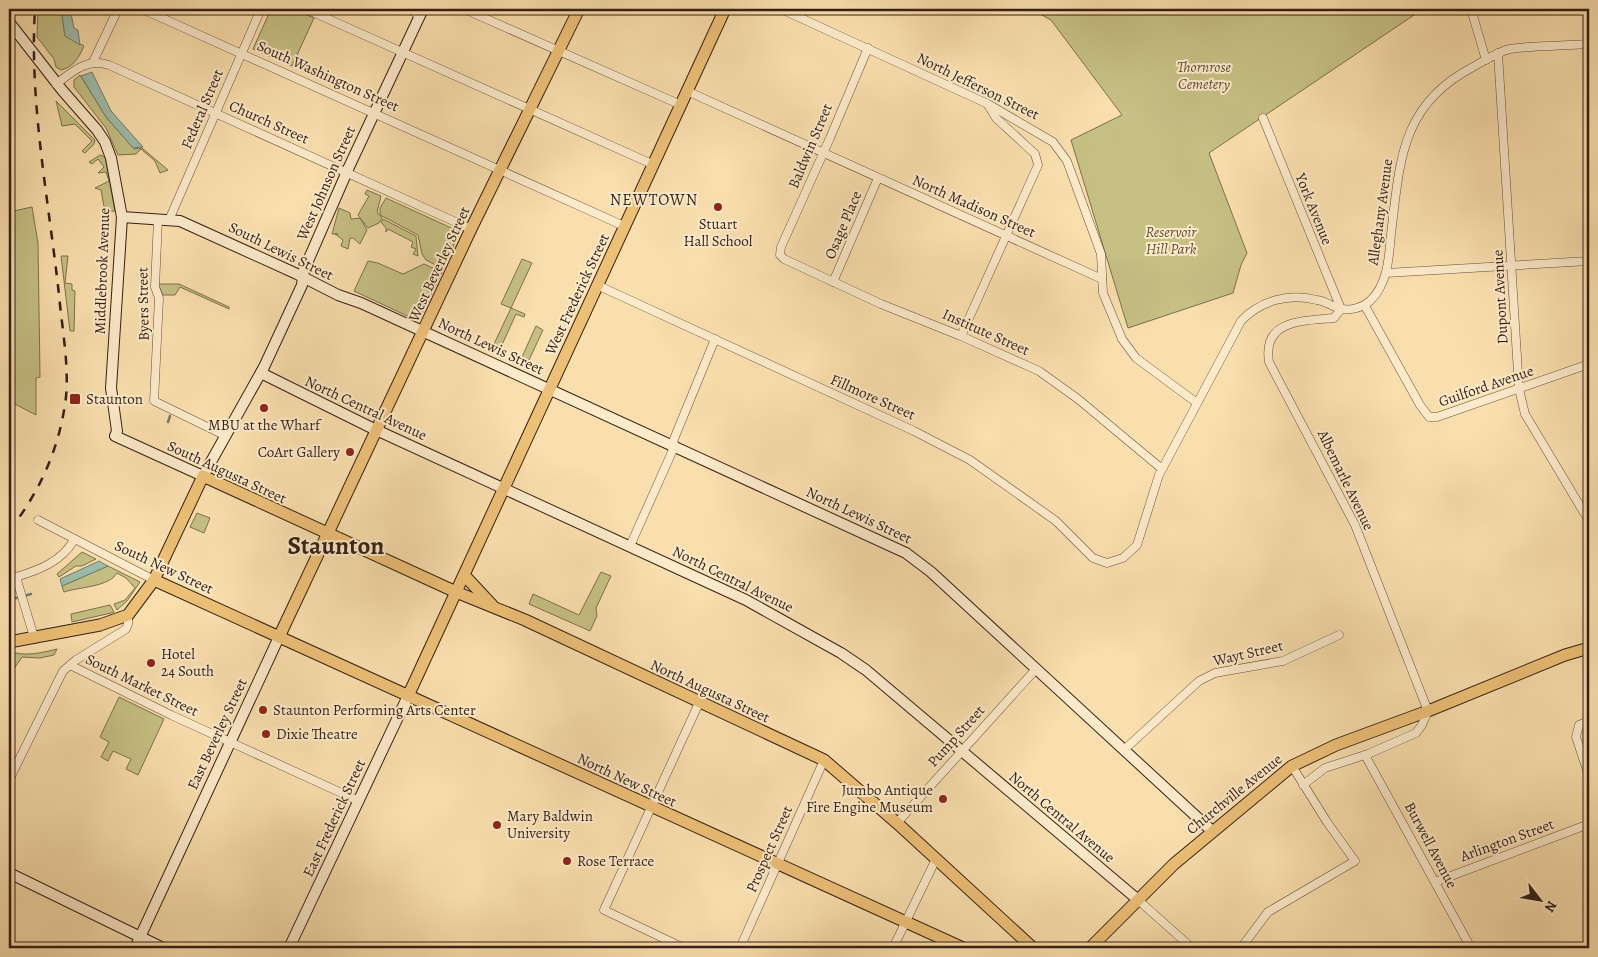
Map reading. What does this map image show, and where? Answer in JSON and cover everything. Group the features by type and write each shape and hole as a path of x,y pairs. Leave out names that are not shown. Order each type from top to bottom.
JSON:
{"main road":[{"name":"West Beverley Street","path":"328,534 471,229 579,9"},
{"name":"West Frederick Street","path":"456,592 725,9"},
{"name":"South Augusta Street","path":"203,476 328,534"},
{"path":"9,642 100,624 128,616 154,580 203,476"},
{"name":"North Augusta Street","path":"328,534 456,592 493,606 824,760 897,823 1033,948"},
{"name":"East Beverley Street","path":"279,637 328,534"},
{"path":"464,576 493,606"},
{"name":"South New Street","path":"154,580 279,637"},
{"name":"East Frederick Street","path":"408,696 456,592"},
{"name":"North New Street","path":"279,637 963,948"},
{"name":"Churchville Avenue","path":"1090,948 1137,899 1212,830 1292,766 1336,744 1428,711 1585,649"}],"street":[{"path":"56,84 78,68 93,62 118,9"},
{"name":"South Washington Street","path":"142,9 242,52 624,226"},
{"name":"Federal Street","path":"169,220 261,9"},
{"path":"306,9 652,164"},
{"path":"407,9 421,12"},
{"path":"464,9 680,105"},
{"name":"North Jefferson Street","path":"781,9 988,104 1048,138 1062,152 1101,254 1102,279"},
{"path":"1471,9 1486,60"},
{"name":"West Johnson Street","path":"203,476 261,373 302,285 304,270 346,172 421,12"},
{"name":"Middlebrook Avenue","path":"9,22 106,145 116,178 122,217 111,388 117,431 115,436"},
{"name":"Alleghany Avenue","path":"1364,306 1377,293 1386,273 1401,156 1410,130 1426,105 1455,77 1498,54 1516,49 1589,44"},
{"name":"Baldwin Street","path":"780,254 780,247 868,48"},
{"name":"Dupont Avenue","path":"1498,54 1519,389 1525,414 1589,521"},
{"name":"Church Street","path":"93,62 111,65 471,229"},
{"name":"North Madison Street","path":"687,91 1102,279"},
{"path":"961,336 1038,165 1038,159 1035,154 996,118 988,104"},
{"name":"York Avenue","path":"1263,118 1341,309"},
{"name":"Osage Place","path":"833,282 878,178"},
{"name":"South Lewis Street","path":"122,217 184,222 423,332"},
{"name":"Byers Street","path":"158,219 155,287 159,298 154,401 224,436"},
{"name":"Institute Street","path":"780,254 784,259 833,282 961,336 1049,377 1162,469"},
{"path":"1386,273 1589,261"},
{"path":"1102,279 1103,292 1108,308 1122,339 1132,354 1197,403"},
{"name":"Fillmore Street","path":"597,285 914,431 970,460 1056,521 1095,559 1107,563 1117,561 1129,554 1138,542 1162,469"},
{"path":"1162,469 1235,329 1255,309 1276,299 1291,297 1317,300 1341,309 1364,306"},
{"name":"Guilford Avenue","path":"1364,306 1427,416 1438,417 1589,364"},
{"name":"Albemarle Avenue","path":"1341,309 1334,318 1293,322 1282,328 1270,342 1269,362 1331,476 1355,525 1428,711"},
{"name":"North Lewis Street","path":"423,332 913,557 1212,830"},
{"path":"630,546 644,518 715,339"},
{"name":"North Central Avenue","path":"261,373 378,430 746,600 847,657 1137,899"},
{"name":"South Augusta Street","path":"115,436 203,476"},
{"name":"South New Street","path":"38,520 154,580"},
{"path":"34,637 16,576 47,567 70,547 74,540"},
{"path":"9,780 64,671 70,665 126,629 128,626 128,616"},
{"name":"Wayt Street","path":"1125,749 1199,682 1212,674 1272,664 1339,635"},
{"name":"East Beverley Street","path":"135,948 279,637"},
{"path":"1585,649 1589,641"},
{"name":"South Market Street","path":"70,665 230,742 359,801"},
{"name":"Pump Street","path":"897,823 1036,669"},
{"name":"East Frederick Street","path":"289,948 408,696"},
{"path":"684,948 604,910 699,703"},
{"path":"1303,784 1325,768 1365,755 1416,733 1428,711"},
{"path":"1589,721 1579,725 1576,737 1589,776"},
{"name":"Burwell Avenue","path":"1365,755 1471,948"},
{"name":"Prospect Street","path":"740,948 824,760"},
{"path":"1241,948 1268,912 1355,861 1292,766"},
{"name":"Arlington Street","path":"1434,882 1589,824"},
{"path":"893,948 936,859"},
{"path":"9,874 163,948"},
{"path":"1137,899 1192,948"}],"green space":[{"path":"38,9 61,9 65,36 84,46 76,61 66,69 61,70 56,67 54,59 37,37"},
{"path":"271,9 292,9 314,18 292,66 253,49"},
{"path":"1031,9 1423,9 1209,153 1247,253 1241,265 1233,293 1128,328 1071,140 1122,115 1051,20"},
{"path":"80,75 106,117 134,149 142,148 168,170 160,173 155,161 141,149 136,154 118,155 106,128 74,87 74,80"},
{"path":"56,101 95,140 94,144 85,153 82,151 92,141 75,124 62,126"},
{"path":"100,155 105,157 115,211 105,212 101,190 95,188 109,181 106,172 98,173 104,167 98,159 92,164 89,162"},
{"path":"367,190 381,196 377,212 382,218 379,223 368,228 358,215 369,196 365,194"},
{"path":"386,198 460,232 443,269 426,260 422,254 418,235 380,215 380,208"},
{"path":"32,207 38,243 40,377 36,378 36,415 9,401 9,212"},
{"path":"339,208 350,213 351,219 360,218 367,230 360,244 353,238 350,238 348,249 341,246 343,240 332,234"},
{"path":"383,219 416,236 418,256 413,254 416,249 411,247 413,242 388,229 386,232 386,228 381,222"},
{"path":"61,256 68,256 65,283 72,284 72,290 75,291 74,331 70,331"},
{"path":"522,259 532,263 511,308 501,304"},
{"path":"368,261 378,263 403,274 424,264 442,272 418,321 354,291"},
{"path":"158,284 179,284 229,307 229,309 180,287 175,295 163,295"},
{"path":"511,308 525,314 524,317 516,314 501,347 493,346"},
{"path":"536,326 543,330 529,360 522,357"},
{"path":"197,513 210,518 204,533 190,527"},
{"path":"82,552 96,559 82,566 76,566 59,577 57,574"},
{"path":"108,566 140,582 127,601 117,610 114,604 125,600 135,588 126,578 117,573 113,578 101,584 64,592 62,586"},
{"path":"601,572 611,576 596,608 597,616 590,631 529,604 533,594 579,615"},
{"path":"110,605 114,612 72,622 71,614"},
{"path":"57,649 54,655 40,658 22,657 9,676 9,651 27,654"},
{"path":"119,697 164,719 138,775 126,769 131,759 113,751 108,761 101,757 109,742 100,737"}],"shaded area":[{"path":"61,9 70,9 74,28 78,30 80,45 65,36"},
{"path":"92,72 111,111 143,147 133,148 106,117 81,76"},
{"path":"99,561 108,566 62,586 60,579"}],"waterway":[{"path":"168,422 170,416"},
{"path":"9,600 31,594"}],"railway":[{"path":"9,531 30,501 54,451 63,416 67,384 65,346 37,116 34,44 35,9"}],"place":[{"name":"Stuart Hall School","path":"718,207"},
{"name":"Staunton","path":"75,399"},
{"name":"MBU at the Wharf","path":"264,408"},
{"name":"CoArt Gallery","path":"350,452"},
{"name":"Hotel 24 South","path":"151,663"},
{"name":"Staunton Performing Arts Center","path":"263,710"},
{"name":"Dixie Theatre","path":"266,734"},
{"name":"Jumbo Antique Fire Engine Museum","path":"943,799"},
{"name":"Mary Baldwin University","path":"497,825"},
{"name":"Rose Terrace","path":"567,861"}],"district":[{"name":"NEWTOWN","path":"654,199"},
{"name":"Staunton","path":"336,545"}],"park label":[{"name":"Thornrose Cemetery","path":"1204,76"},
{"name":"Reservoir Hill Park","path":"1171,240"}]}
